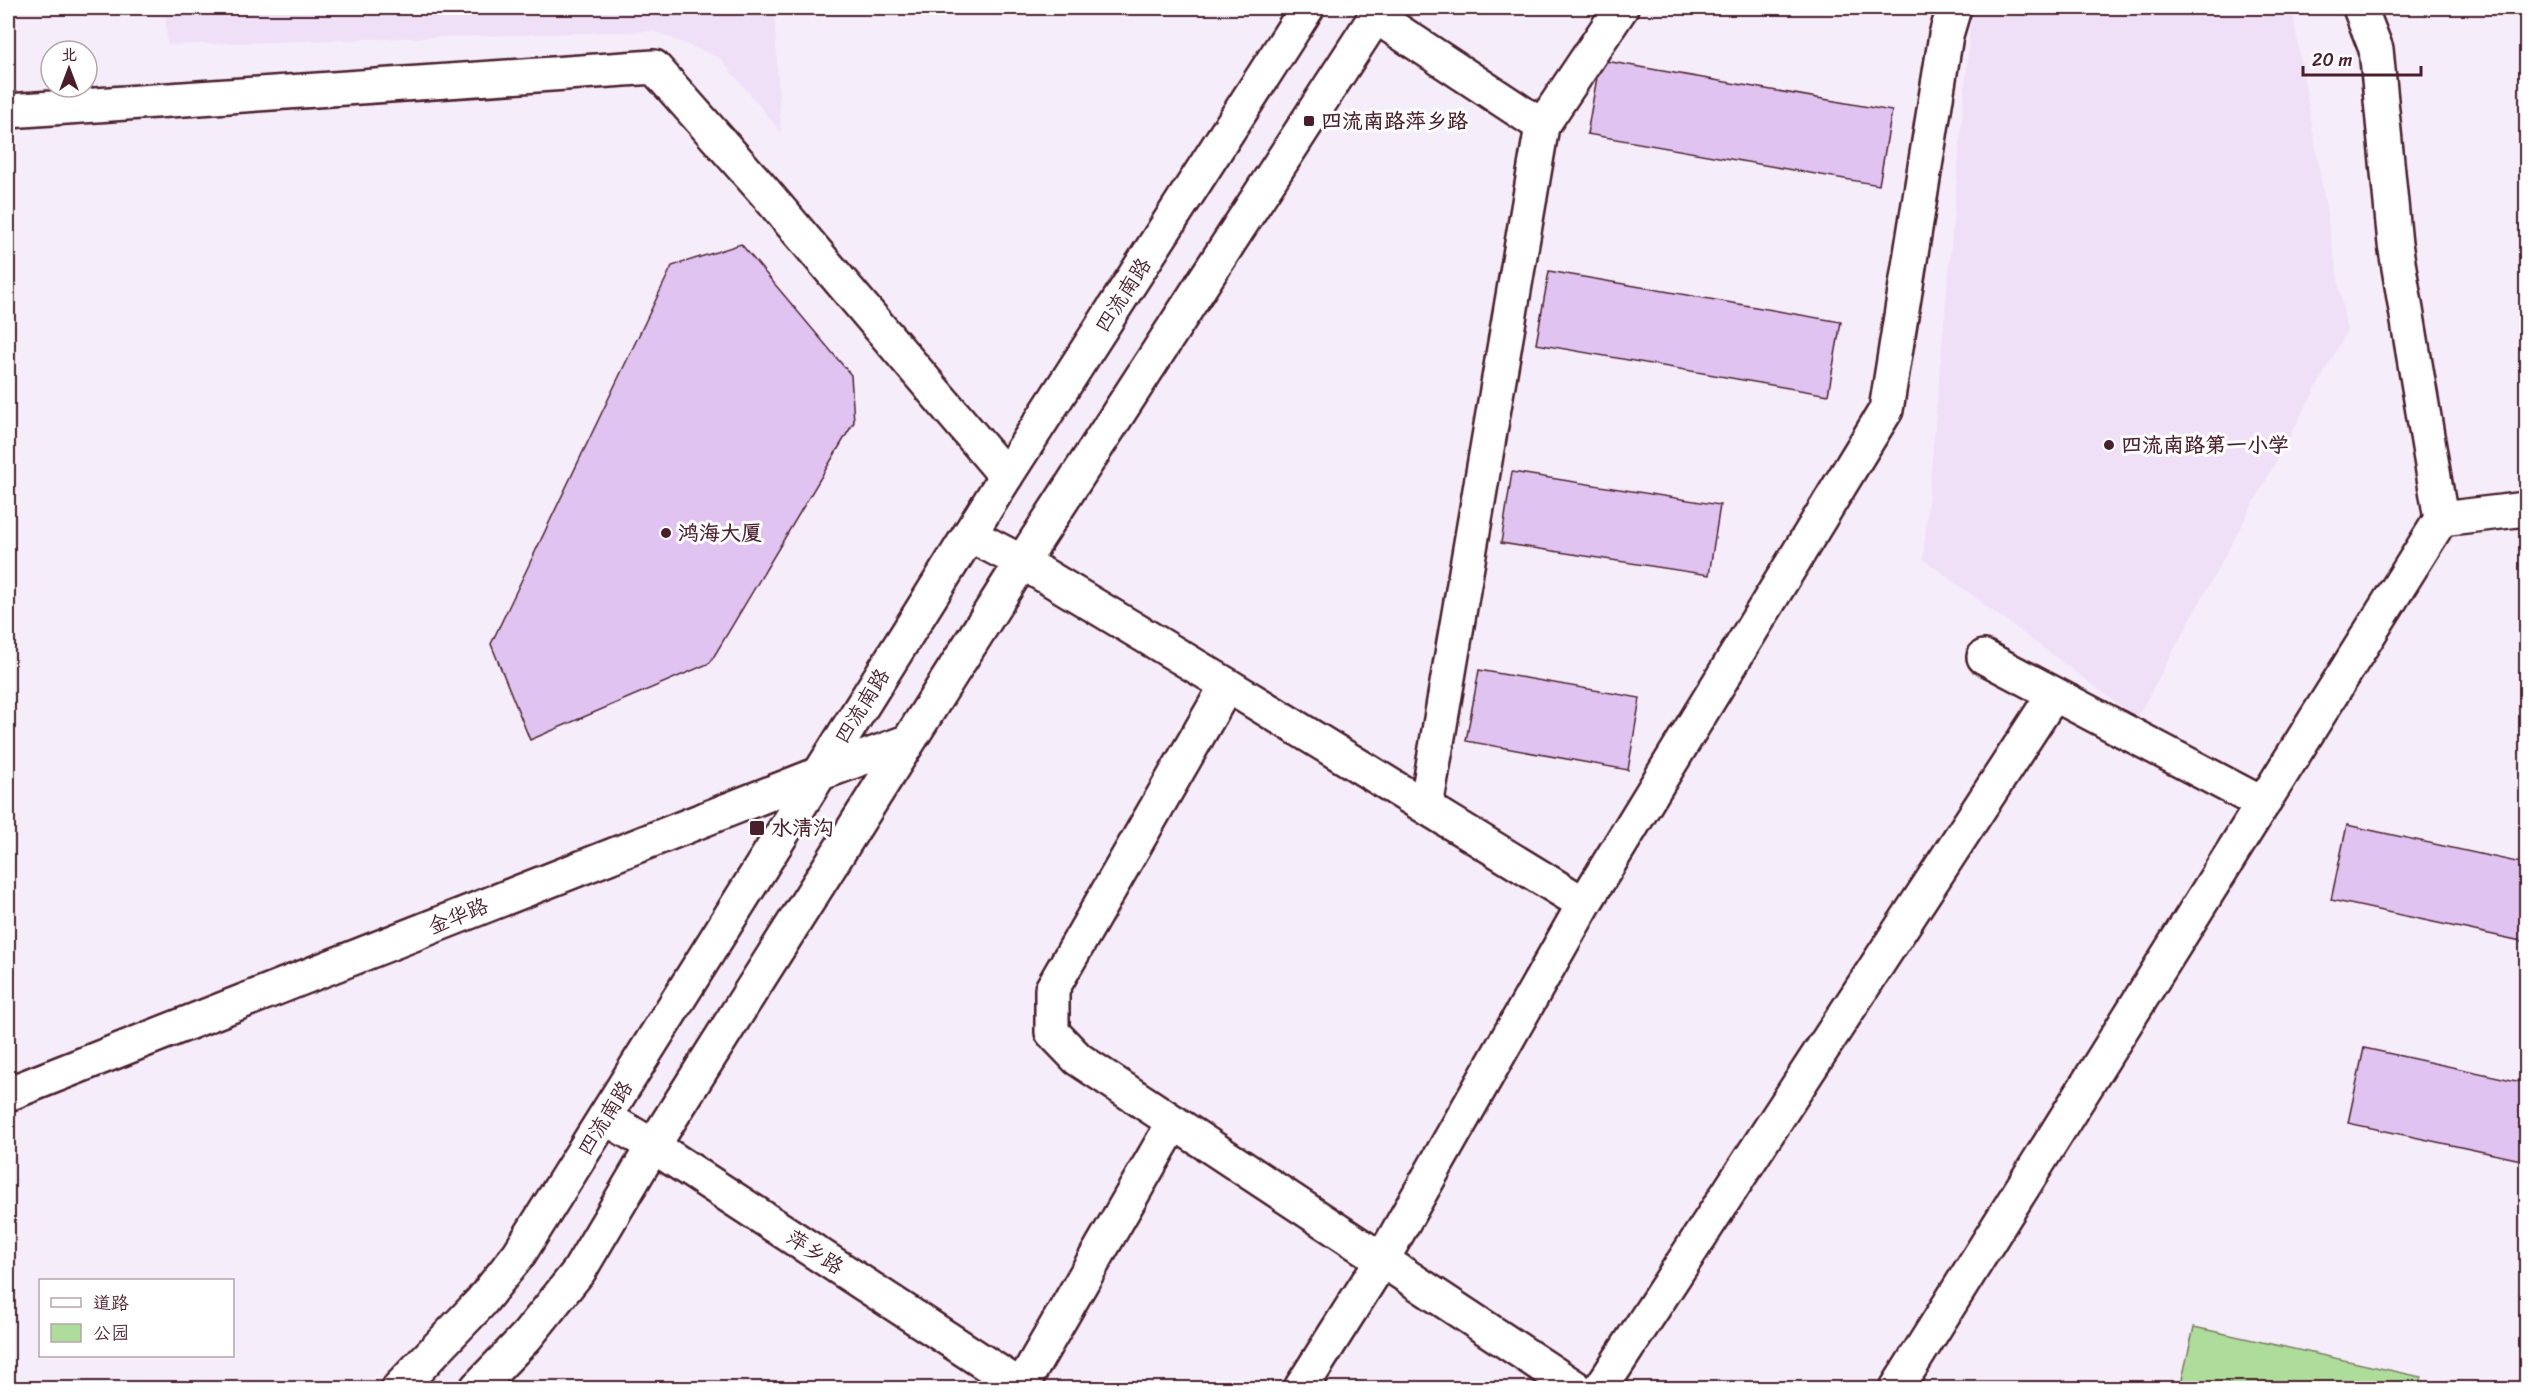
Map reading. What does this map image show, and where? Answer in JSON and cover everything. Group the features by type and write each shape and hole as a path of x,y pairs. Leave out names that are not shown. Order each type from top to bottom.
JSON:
{"street":[{"name":"四流南路","path":"399,1389 481,1302 519,1254 1006,476 1306,8"},
{"path":"1426,807 1542,126 1621,8"},
{"path":"1301,1389 1382,1260 1584,903 1886,410 1946,35 1953,8"},
{"path":"1897,1389 2440,519 2395,244 2376,49 2360,8"},
{"path":"477,1389 527,1336 579,1271 653,1146 1022,562 1378,12 1542,126"},
{"path":"8,111 654,67 763,190 1006,476"},
{"path":"2440,519 2526,509"},
{"path":"970,535 1022,562 1584,903"},
{"path":"1984,657 2263,804"},
{"path":"1227,685 1052,989 1052,1032 1078,1059 1576,1389"},
{"path":"1602,1389 2054,694"},
{"name":"金华路","path":"8,1094 819,774 909,741"},
{"name":"萍乡路","path":"606,1118 653,1146 1022,1388"},
{"path":"1022,1388 1173,1122"}],"shaded area":[{"path":"165,8 774,8 781,132 720,58 653,31 167,45"},
{"name":"四流南路第一小学","path":"1972,8 2292,8 2347,331 2137,718 1923,559"}],"green space":[{"path":"2194,1327 2421,1377 2418,1388 2180,1388"}],"building":[{"path":"1600,60 1892,111 1879,185 1587,134"},
{"name":"鸿海大厦","path":"741,244 851,375 854,422 710,663 530,740 491,644 672,266"},
{"path":"1549,271 1841,322 1828,395 1536,344"},
{"path":"1512,472 1720,505 1709,575 1501,543"},
{"path":"1479,670 1640,698 1628,770 1466,741"},
{"path":"2347,825 2526,864 2526,942 2331,900"},
{"path":"2364,1048 2526,1083 2526,1161 2348,1123"}],"place":[{"name":"四流南路萍乡路","path":"1309,121"},
{"name":"四流南路第一小学","path":"2109,445"},
{"name":"鸿海大厦","path":"666,533"},
{"name":"水清沟","path":"757,828"}]}
